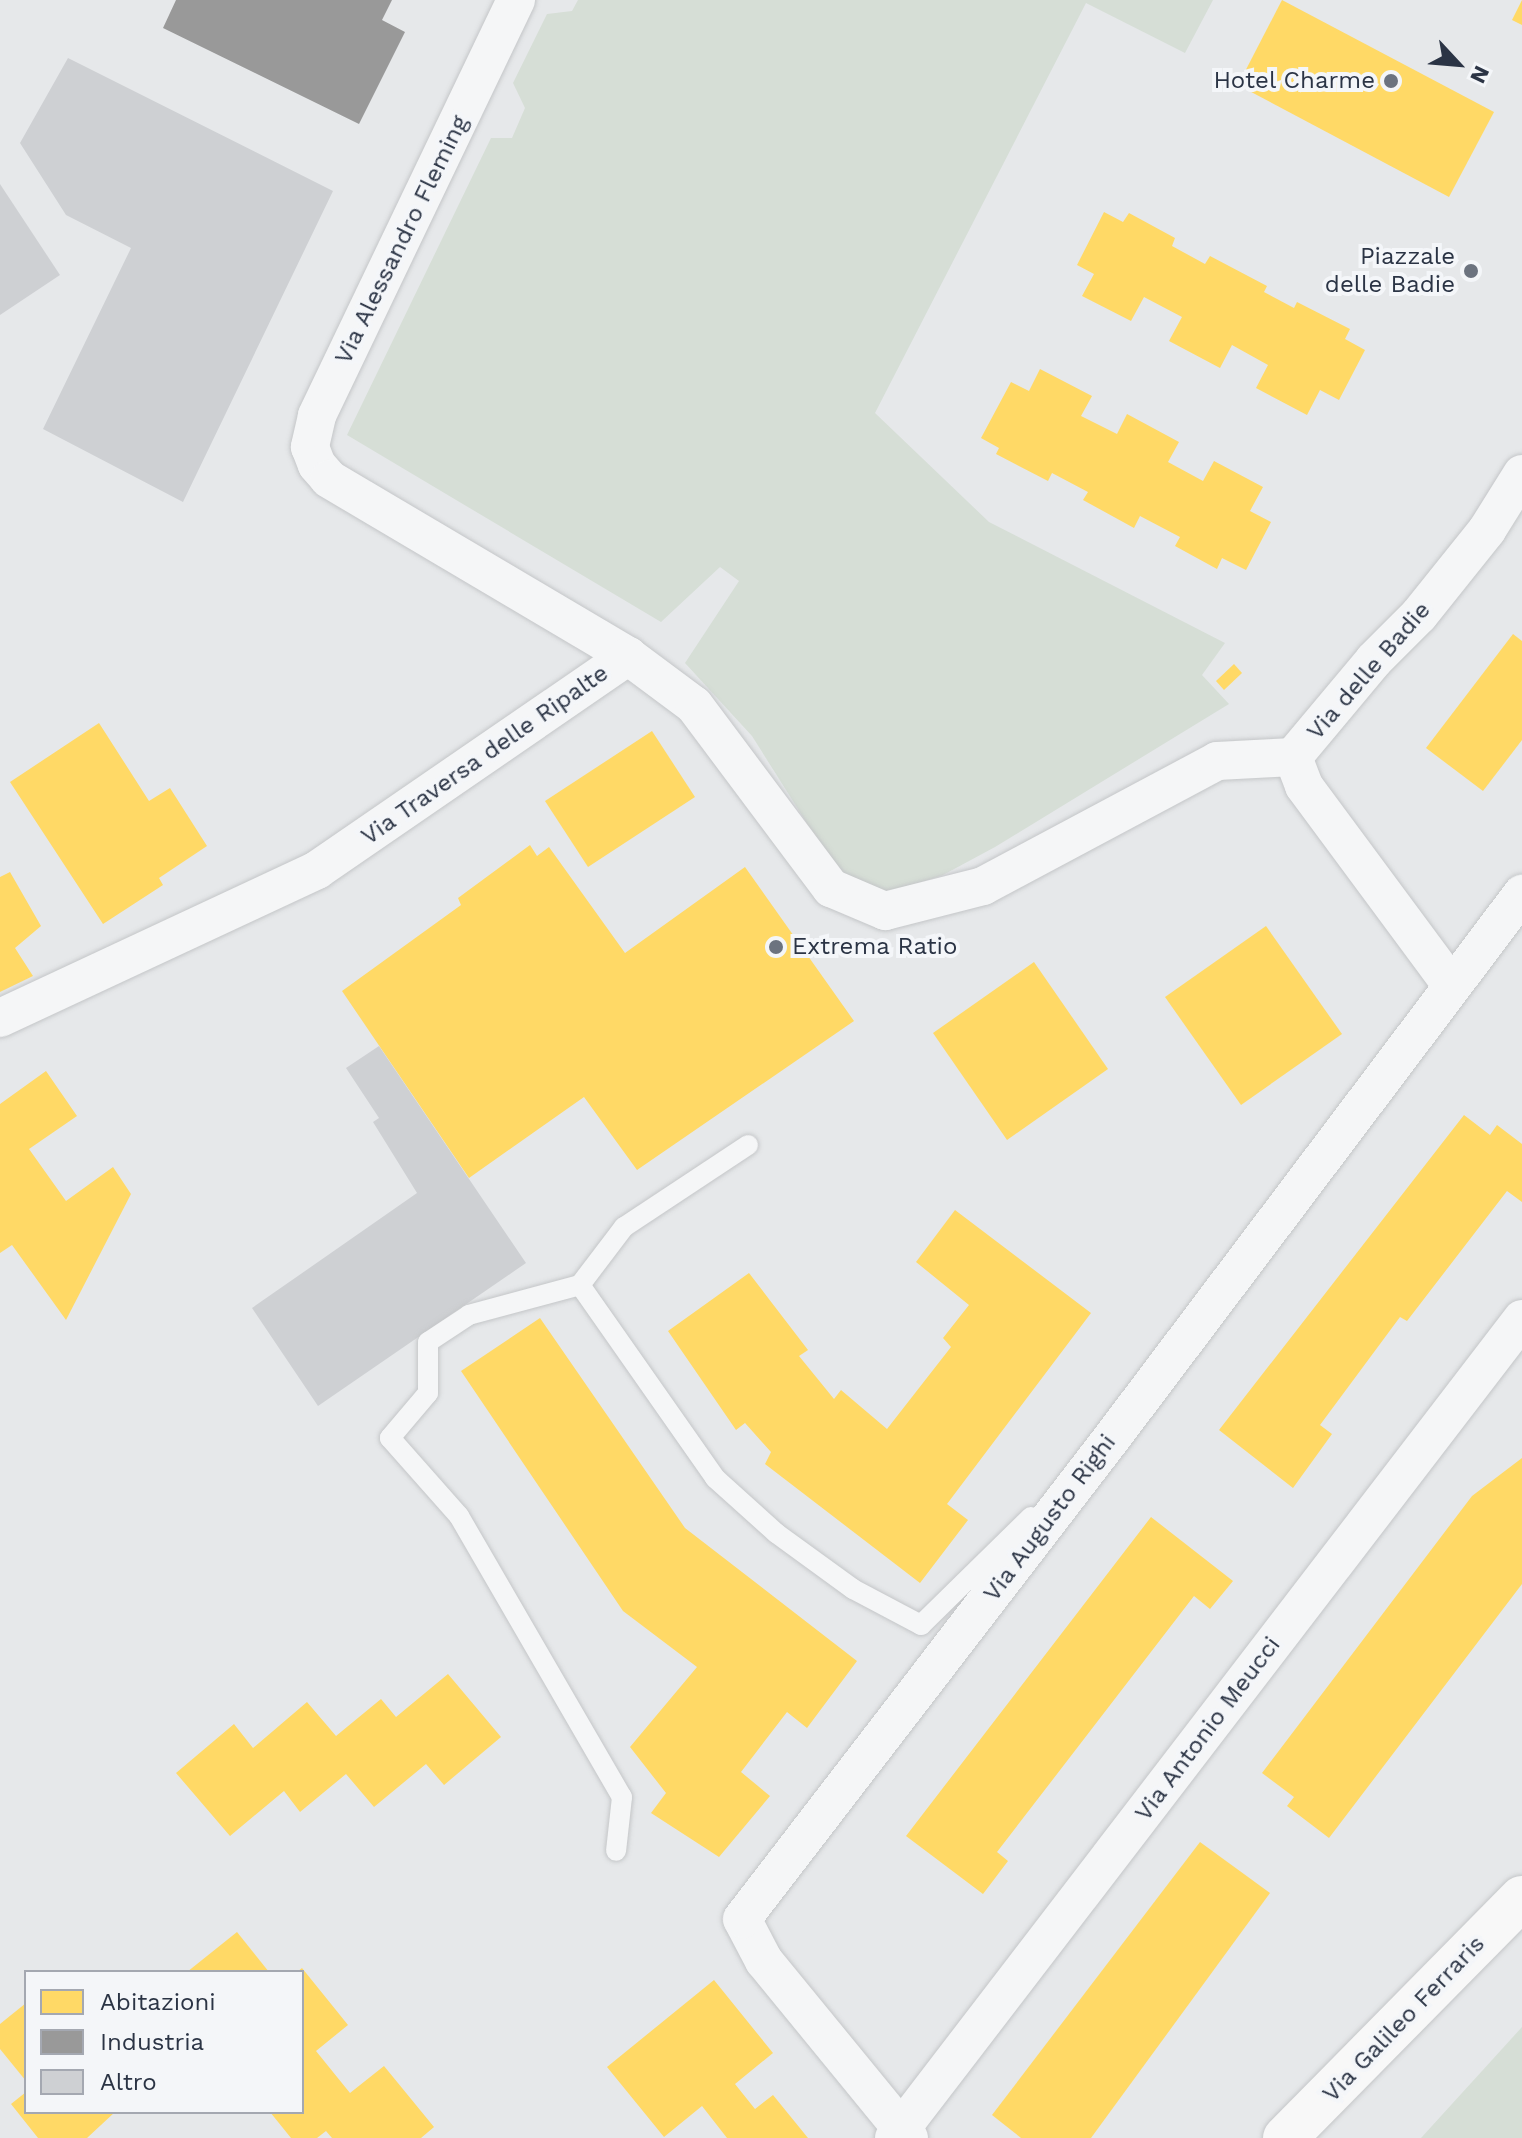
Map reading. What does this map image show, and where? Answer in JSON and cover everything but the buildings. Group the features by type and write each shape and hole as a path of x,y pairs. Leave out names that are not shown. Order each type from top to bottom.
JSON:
{"street":[{"name":"Via Alessandro Fleming","path":"516,0 311,430 310,447 317,465 329,479 628,656"},
{"name":"Via delle Badie","path":"1451,985 1304,786 1293,757 1374,660 1439,591 1487,530 1522,474"},
{"name":"Via Traversa delle Ripalte","path":"0,1018 317,870 628,656 694,705 831,888 885,911 983,886 1217,761 1293,757"},
{"name":"Via Augusto Righi","path":"902,2135 764,1961 742,1919 1111,1439 1522,894"},
{"name":"Via Antonio Meucci","path":"902,2135 1522,1319"},
{"name":"Via Galileo Ferraris","path":"1285,2138 1522,1898"}],"lane":[{"path":"616,1851 622,1797 459,1516 390,1438 428,1393 428,1342 469,1315 580,1285 624,1227 748,1145"},
{"path":"580,1285 715,1478 776,1533 853,1589 921,1625 1111,1439"}],"shaded area":[{"path":"578,0 1213,0 1185,53 1086,3 875,413 989,522 1225,643 1202,675 1229,704 995,847 943,875 887,893 854,882 832,863 752,736 685,663 739,581 720,567 661,622 347,435 491,138 512,138 525,108 513,83 547,14 572,11"},
{"path":"1522,2027 1522,2138 1421,2138 1482,2071"}],"place":[{"name":"Hotel Charme","path":"1391,81"},
{"name":"Piazzale delle Badie","path":"1471,271"},
{"name":"Extrema Ratio","path":"776,947"}]}
